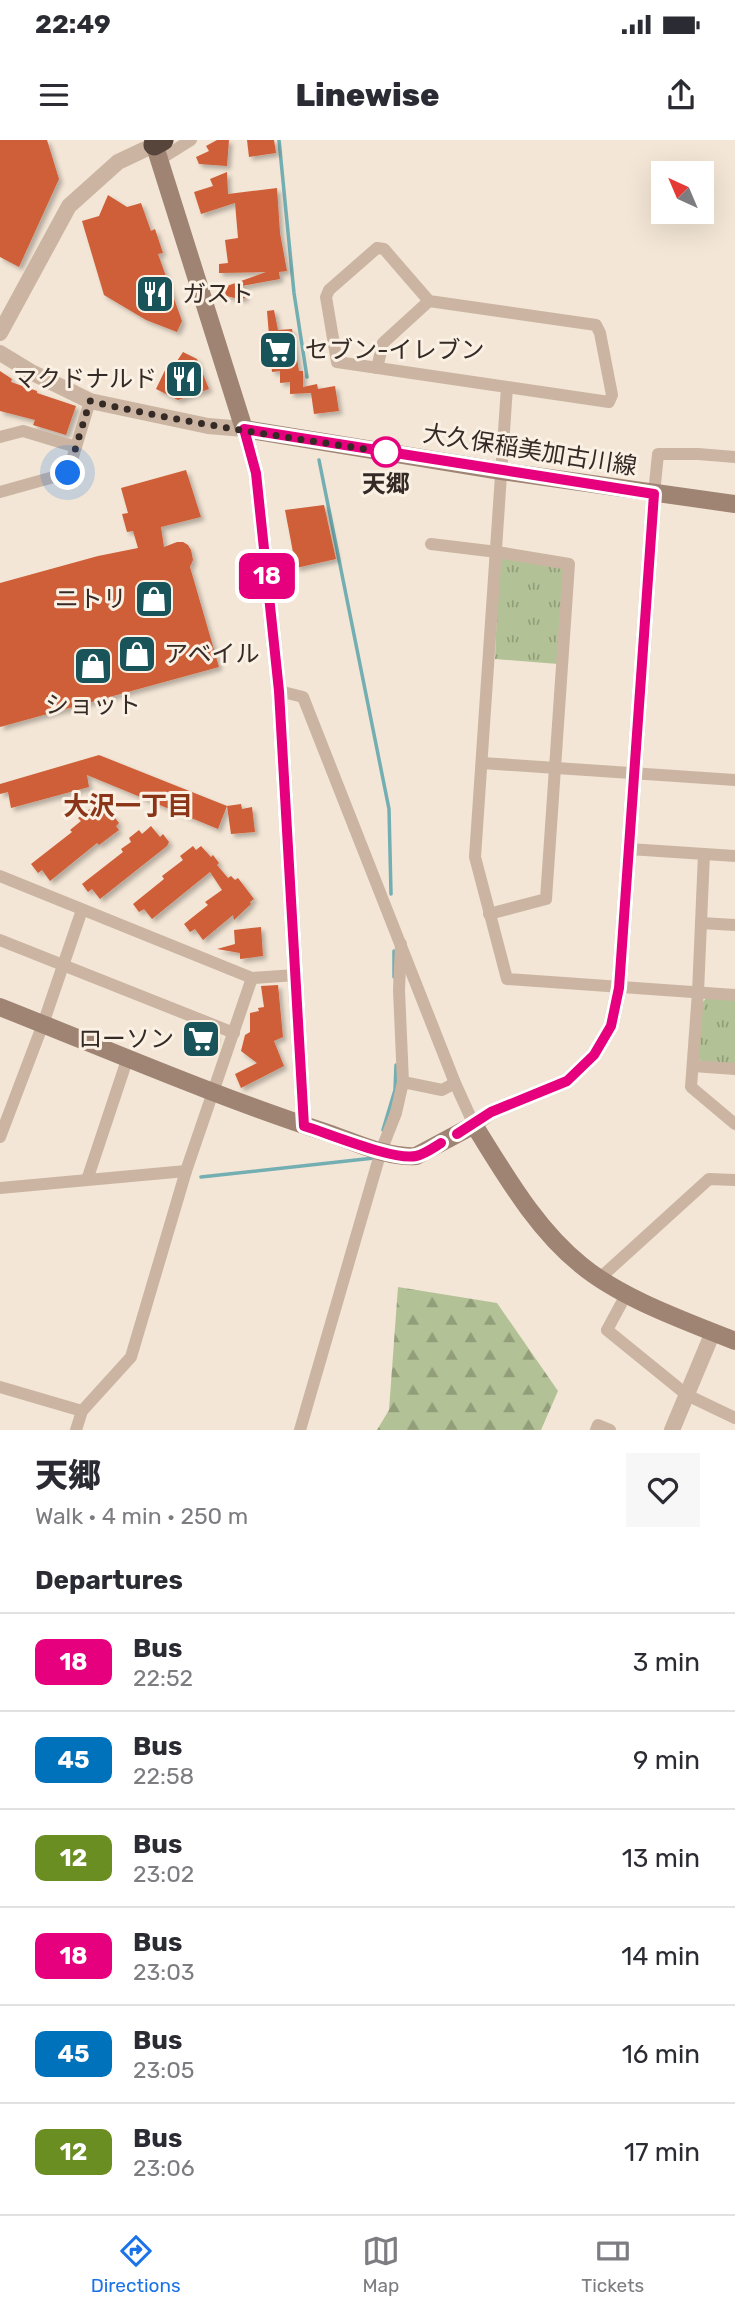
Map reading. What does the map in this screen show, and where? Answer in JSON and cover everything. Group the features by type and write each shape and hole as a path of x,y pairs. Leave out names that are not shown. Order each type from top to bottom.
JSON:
{"main road":[{"path":"157,146 244,429"},
{"name":"大久保稲美加古川線","path":"244,429 501,471 735,504"},
{"path":"0,1007 304,1126 381,1151 416,1156 474,1125 542,1225 581,1265 627,1293 735,1341"}],"street":[{"path":"0,332 69,206 118,162 135,152 191,140"},
{"path":"377,248 384,249 429,301 596,325 600,333 612,395 609,402 377,368 337,362 326,297 329,290 377,248"},
{"path":"377,368 383,343 429,301"},
{"path":"0,353 33,373 90,401 208,426 244,429 256,473 279,691 304,1126"},
{"path":"507,387 475,857 507,979 735,995"},
{"path":"0,492 68,473 90,401"},
{"path":"0,437 23,431 76,447"},
{"path":"279,691 303,697 474,1125 491,1112 567,1081 594,1055 611,1026 619,988 658,454 735,457"},
{"path":"431,544 569,564 547,899 489,914"},
{"path":"482,763 735,780"},
{"path":"629,849 735,856"},
{"path":"704,854 691,1087 735,1124"},
{"path":"0,876 252,978 296,975"},
{"path":"0,1137 43,1024 82,909"},
{"path":"701,923 735,925"},
{"path":"0,940 234,1033"},
{"path":"300,1430 403,1082 399,990 401,944"},
{"path":"76,1430 82,1411 131,1357 186,1171 252,978"},
{"path":"87,1180 128,1057"},
{"path":"693,1066 735,1069"},
{"path":"403,1082 442,1090 455,1083"},
{"path":"0,1098 12,1104"},
{"path":"0,1188 186,1171"},
{"path":"600,1279 709,1180 735,1180"},
{"path":"627,1293 607,1330 687,1395 735,1418"},
{"path":"672,1430 713,1332"},
{"path":"0,1387 82,1411"},
{"path":"596,1430 598,1425 610,1430"}],"green space":[{"path":"505,556 564,569 558,664 495,659 499,560"},
{"path":"707,997 735,999 735,1064 700,1062 698,1056 702,1003"},
{"path":"398,1287 497,1303 558,1391 541,1430 377,1430 389,1410"}],"building":[{"path":"0,140 47,140 59,179 19,267 0,257"},
{"path":"217,140 229,140 227,166 199,164 196,157 209,151 206,146"},
{"path":"247,140 274,140 276,153 249,157"},
{"path":"227,172 228,194 277,188 280,233 287,271 279,272 280,279 242,286 246,298 239,299 226,296 224,287 266,272 219,273 219,264 228,263 225,240 238,238 235,203 201,214 194,192 213,186 210,179"},
{"path":"108,195 127,207 141,203 151,231 155,229 163,253 158,254 182,321 177,332 146,320 104,295 82,221 99,216"},
{"path":"274,310 278,330 292,329 299,371 303,371 303,387 317,384 318,389 335,386 339,411 314,414 311,393 290,394 290,382 280,383 280,371 272,372 267,311"},
{"path":"183,352 197,359 209,389 178,400 156,389 167,366 175,364"},
{"path":"0,371 12,379 11,382 76,406 66,435 33,425 35,420 0,411"},
{"path":"186,470 201,517 161,527 164,547 183,542 191,550 193,560 190,567 219,667 0,727 0,583 138,548 133,531 127,532 122,514 128,513 121,488"},
{"path":"324,505 336,559 296,568 285,510"},
{"path":"99,755 227,806 218,829 87,775 89,787 11,808 8,792 0,794 0,784"},
{"path":"241,804 242,809 252,807 255,832 231,834 227,806"},
{"path":"100,807 109,817 112,814 119,823 116,826 119,830 99,845 97,843 50,881 42,870 38,873 31,864 72,832 70,830 81,821 78,818 90,809 93,812"},
{"path":"151,826 160,837 163,834 169,842 167,846 100,899 92,889 88,892 82,884 123,852 121,849 131,842 129,838 139,830 142,834"},
{"path":"193,846 196,850 201,846 211,857 213,855 219,863 217,865 228,878 238,878 254,899 234,920 233,915 203,940 195,929 190,932 184,924 208,905 205,902 222,890 210,872 152,919 144,909 139,912 133,904 164,879 162,876 183,860 180,856"},
{"path":"261,927 263,956 240,959 240,953 217,949 235,944 234,930"},
{"path":"278,985 283,1037 274,1041 284,1066 241,1088 235,1074 257,1063 241,1051 245,1035 250,1032 250,1013 264,1007 261,986"},
{"path":"194,1027 216,1035 210,1052 186,1044"}],"waterway":[{"path":"279,140 294,293 307,377"},
{"path":"319,460 389,809 391,894"},
{"path":"394,951 394,977"},
{"path":"383,1130 395,1090 396,1065"},
{"path":"201,1177 374,1158"}],"bus line":[{"name":"18","path":"441,1143 424,1153 407,1156 381,1151 304,1126 279,691 256,473 244,429 654,494 619,988 611,1026 594,1055 567,1081 491,1112 457,1134"}],"place":[{"name":"ガスト","path":"155,294"},
{"name":"セブン-イレブン","path":"278,350"},
{"name":"マクドナルド","path":"184,379"},
{"name":"天郷","path":"386,452"},
{"name":"ニトリ","path":"154,599"},
{"name":"アベイル","path":"137,654"},
{"name":"ショット","path":"93,666"},
{"name":"ローソン","path":"201,1039"}],"district":[{"name":"大沢一丁目","path":"128,806"}],"route":[{"path":"68,473 90,401 208,426 244,429 398,454 386,452"}]}
